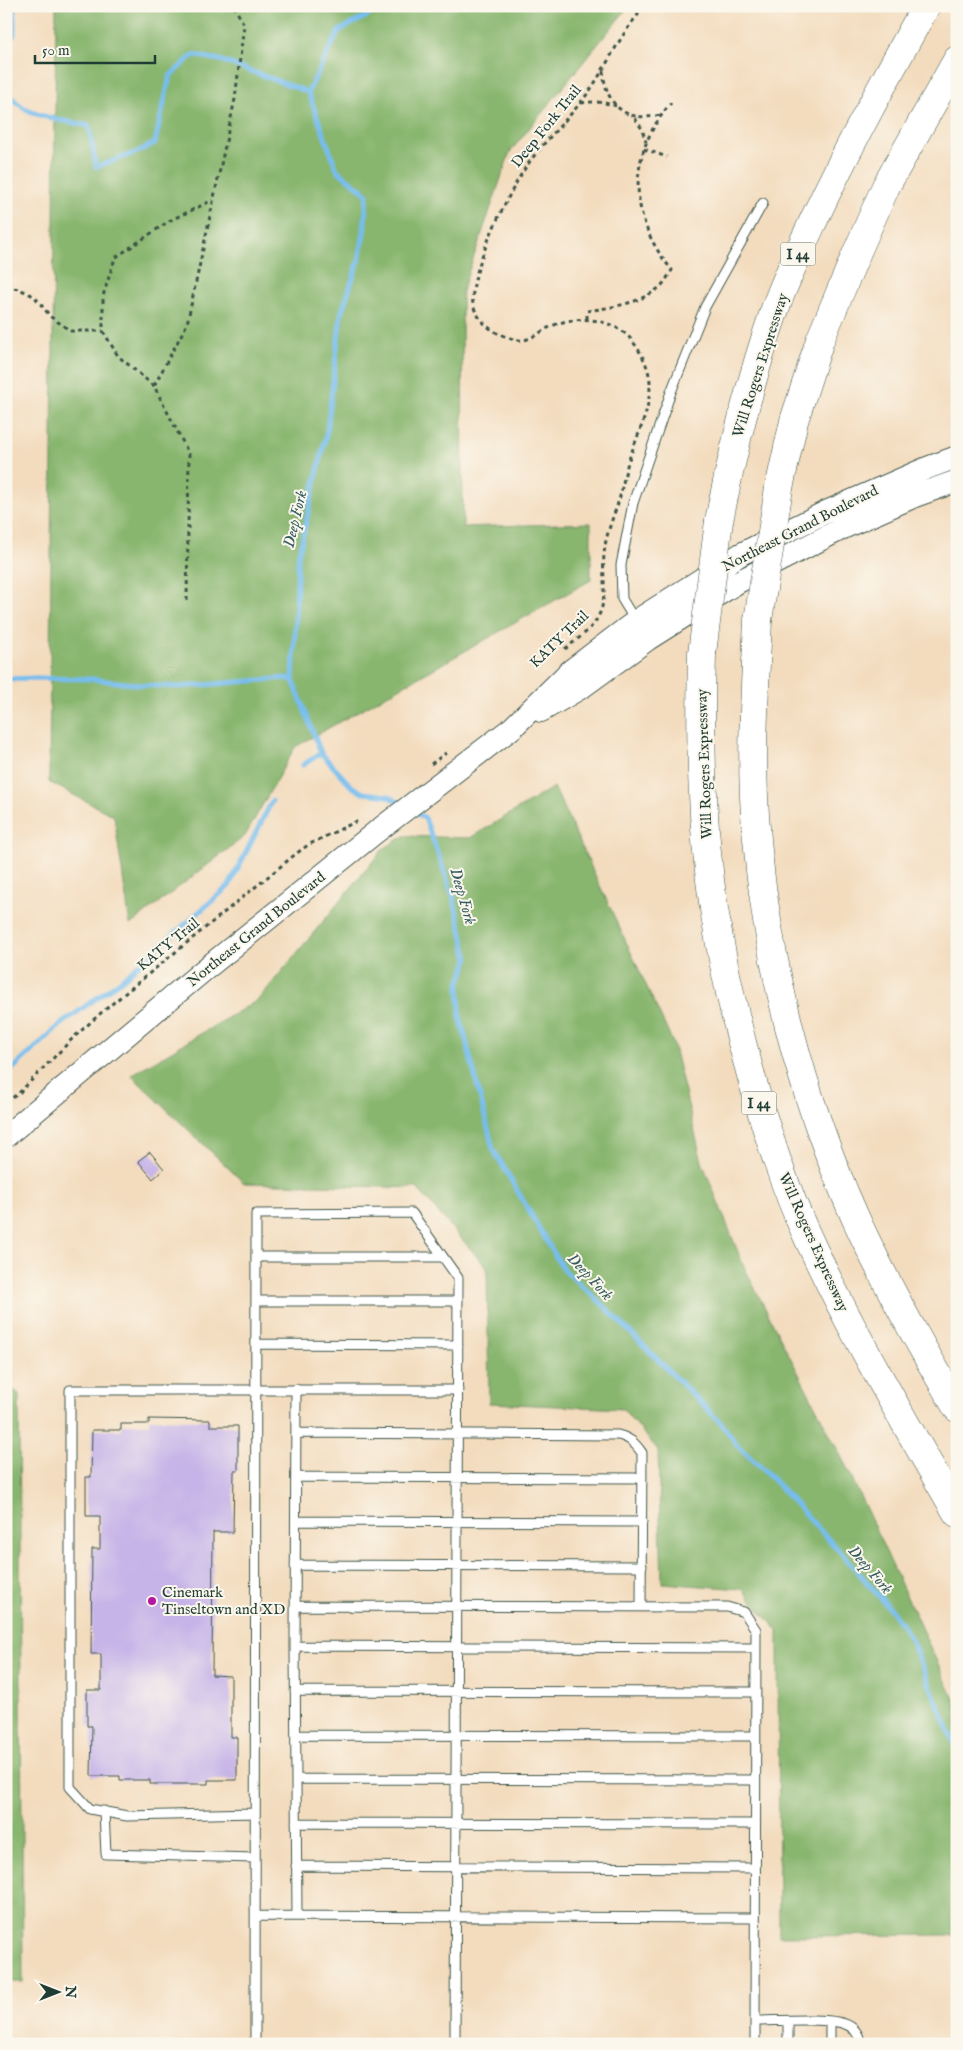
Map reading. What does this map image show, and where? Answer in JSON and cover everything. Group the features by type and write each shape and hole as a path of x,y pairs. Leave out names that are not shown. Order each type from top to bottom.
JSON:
{"highway":[{"name":"Will Rogers Expressway","path":"926,6 842,160 776,306 749,390 733,452 719,521 702,653 700,727 705,830 714,908 726,978 760,1107 799,1218 826,1276 863,1348 957,1513"},
{"path":"957,60 886,186 818,349 794,421 778,488 758,620 754,742 756,827 766,910 777,972 789,1023 829,1152 855,1217 883,1275 957,1408"}],"street":[{"name":"Northeast Grand Boulevard","path":"6,1136 203,971 376,832 512,728 582,687 642,630 750,550 826,512 957,457"},
{"name":"Northeast Grand Boulevard","path":"642,630 795,551 915,496 957,481"}],"lane":[{"path":"642,630 622,600 621,565 633,503 671,392 705,307 763,203"},
{"path":"255,2044 256,1214 412,1213 458,1278 456,1434 456,2044"},
{"path":"256,1257 443,1257"},
{"path":"256,1301 458,1301"},
{"path":"256,1344 458,1345"},
{"path":"296,1389 295,1691 297,1916"},
{"path":"255,1813 127,1816 90,1809 70,1787 70,1390 458,1390"},
{"path":"296,1433 618,1434 628,1437 642,1453 641,1607"},
{"path":"296,1477 642,1478"},
{"path":"296,1521 642,1522"},
{"path":"295,1565 642,1566"},
{"path":"295,1606 736,1608 744,1612 756,1630 755,2044"},
{"path":"295,1646 755,1648"},
{"path":"295,1691 755,1692"},
{"path":"296,1735 755,1736"},
{"path":"296,1779 755,1780"},
{"path":"104,1812 106,1854 255,1858"},
{"path":"296,1823 755,1824"},
{"path":"296,1866 754,1868"},
{"path":"255,1916 754,1918"},
{"path":"754,2021 830,2021 845,2024 858,2033 861,2044"},
{"path":"788,2021 788,2044"},
{"path":"830,2021 830,2044"}],"path":[{"path":"154,386 187,324 236,99 244,25 234,6"},
{"name":"Deep Fork Trail","path":"646,6 626,30 603,70 580,103 550,135 529,163 503,207 484,250 473,288 473,304 479,317 488,328 500,334 523,340 565,321 587,319 608,324 626,334 641,354 650,384"},
{"path":"603,70 604,84 609,99 617,107"},
{"path":"580,103 605,102 635,117 646,118 660,115"},
{"path":"587,319 587,311 618,306 651,292 661,286 672,270 652,243 638,201 639,169 646,142 660,115 671,102"},
{"path":"635,117 642,129 646,142"},
{"path":"644,149 667,157"},
{"path":"187,601 189,454 154,386 118,356 103,331 103,296 115,258 169,221 213,200"},
{"path":"6,287 19,289 34,296 51,317 70,331 103,331"},
{"name":"KATY Trail","path":"563,651 592,627 604,602 604,556 607,539 630,456 648,404 650,384"},
{"path":"444,754 450,751"},
{"name":"KATY Trail","path":"6,1102 19,1093 72,1039 102,1012 297,853 308,845 357,821"}],"green space":[{"path":"56,6 629,6 510,152 462,291 463,527 591,523 591,580 295,747 245,836 130,925 114,816 49,782"},
{"path":"554,787 673,1043 702,1162 744,1267 848,1470 957,1705 957,1935 779,1936 778,1631 742,1589 662,1583 658,1450 623,1409 489,1403 487,1268 417,1188 244,1183 131,1075 258,1000 383,849 404,836 470,838"},
{"path":"6,1385 19,1394 23,1982 6,1982"}],"building":[{"path":"150,1152 164,1169 153,1179 138,1161"},
{"name":"Cinemark Tinseltown and XD","path":"149,1419 210,1420 210,1426 238,1426 238,1471 234,1471 233,1532 213,1532 212,1675 231,1676 231,1737 237,1737 237,1780 208,1780 208,1784 150,1784 150,1780 120,1780 120,1776 91,1776 92,1726 87,1726 87,1690 101,1690 101,1654 91,1654 92,1549 100,1549 100,1516 86,1516 86,1477 91,1477 92,1430 121,1430 121,1424 149,1424"}],"waterway":[{"path":"6,45 14,35 14,6"},
{"name":"Deep Fork","path":"308,92 339,31 385,6"},
{"path":"6,86 12,97 29,111 53,119 89,126 96,167 135,153 155,143 170,76 193,55 220,60 308,92"},
{"name":"Deep Fork","path":"308,92 337,170 367,194 364,233 359,260 341,314 327,431 298,557 293,680 321,753 351,786 363,793 388,796 403,805"},
{"path":"6,679 92,679 180,687 286,678 293,680"},
{"path":"303,765 321,753"},
{"path":"6,1075 61,1024 120,981 229,886 272,801"},
{"name":"Deep Fork","path":"412,811 425,818 453,896 468,959 459,984 460,1016 493,1149 563,1269 600,1302 722,1424 738,1446 766,1472 891,1610 910,1637 957,1751"}],"place":[{"name":"Cinemark Tinseltown and XD","path":"152,1601"}]}
